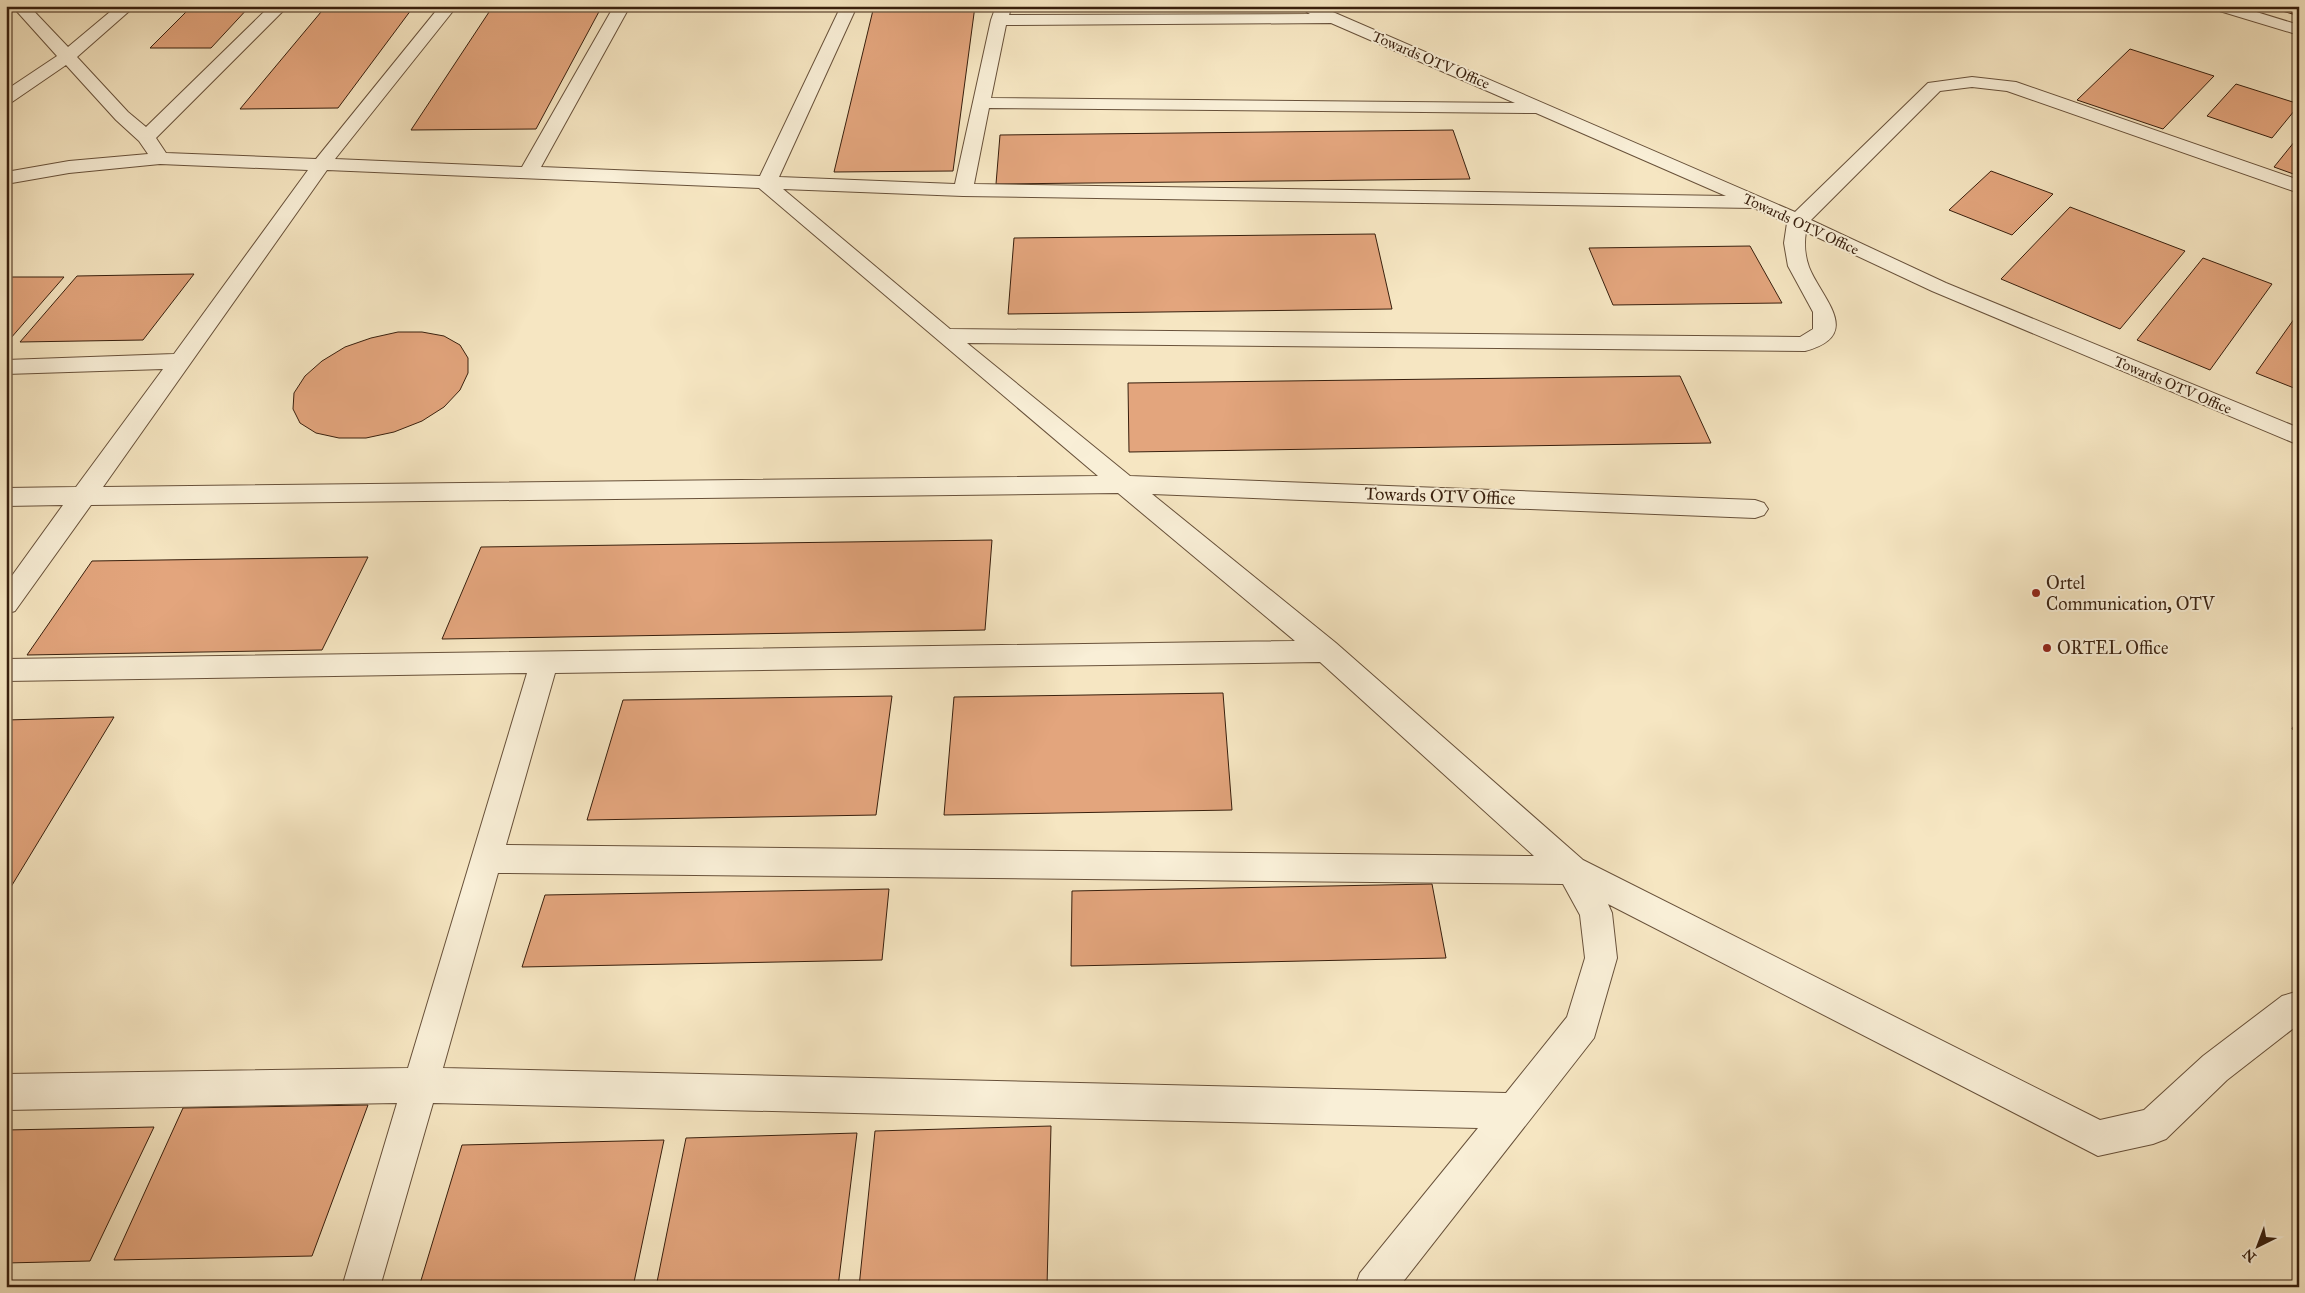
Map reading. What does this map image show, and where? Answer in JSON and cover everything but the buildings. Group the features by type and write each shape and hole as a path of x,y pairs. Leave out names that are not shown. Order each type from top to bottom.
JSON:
{"street":[{"path":"20,6 122,116 146,137 160,158"},
{"path":"6,98 68,56 126,6"},
{"path":"146,137 280,6"},
{"path":"6,604 321,165 449,6"},
{"path":"529,172 622,6"},
{"path":"766,184 849,6"},
{"name":"Towards OTV Office","path":"1305,6 1757,202 1939,287 2299,437"},
{"path":"2219,6 2299,30"},
{"path":"963,190 1002,13 1335,19"},
{"path":"945,336 1806,344 1824,332 1824,312 1798,266 1794,243 1797,222 1934,87 1957,82 1978,80 2010,86 2299,187"},
{"path":"981,103 1543,109"},
{"path":"6,178 70,167 160,158 529,172 766,184 963,190 1757,202"},
{"path":"766,184 945,336 1326,651 1572,870 2098,1138 2153,1126 2215,1068 2294,1007 2299,1007"},
{"path":"6,368 180,361"},
{"name":"Towards OTV Office","path":"6,498 84,495 1126,484 1755,509"},
{"path":"6,670 1326,651"},
{"path":"360,1287 544,662"},
{"path":"486,859 1572,870"},
{"path":"1374,1287 1582,1026 1601,958 1596,913 1572,870"},
{"path":"6,1092 420,1085 1514,1111"}],"place":[{"name":"Ortel Communication, OTV","path":"2036,593"},
{"name":"ORTEL Office","path":"2047,648"}]}
